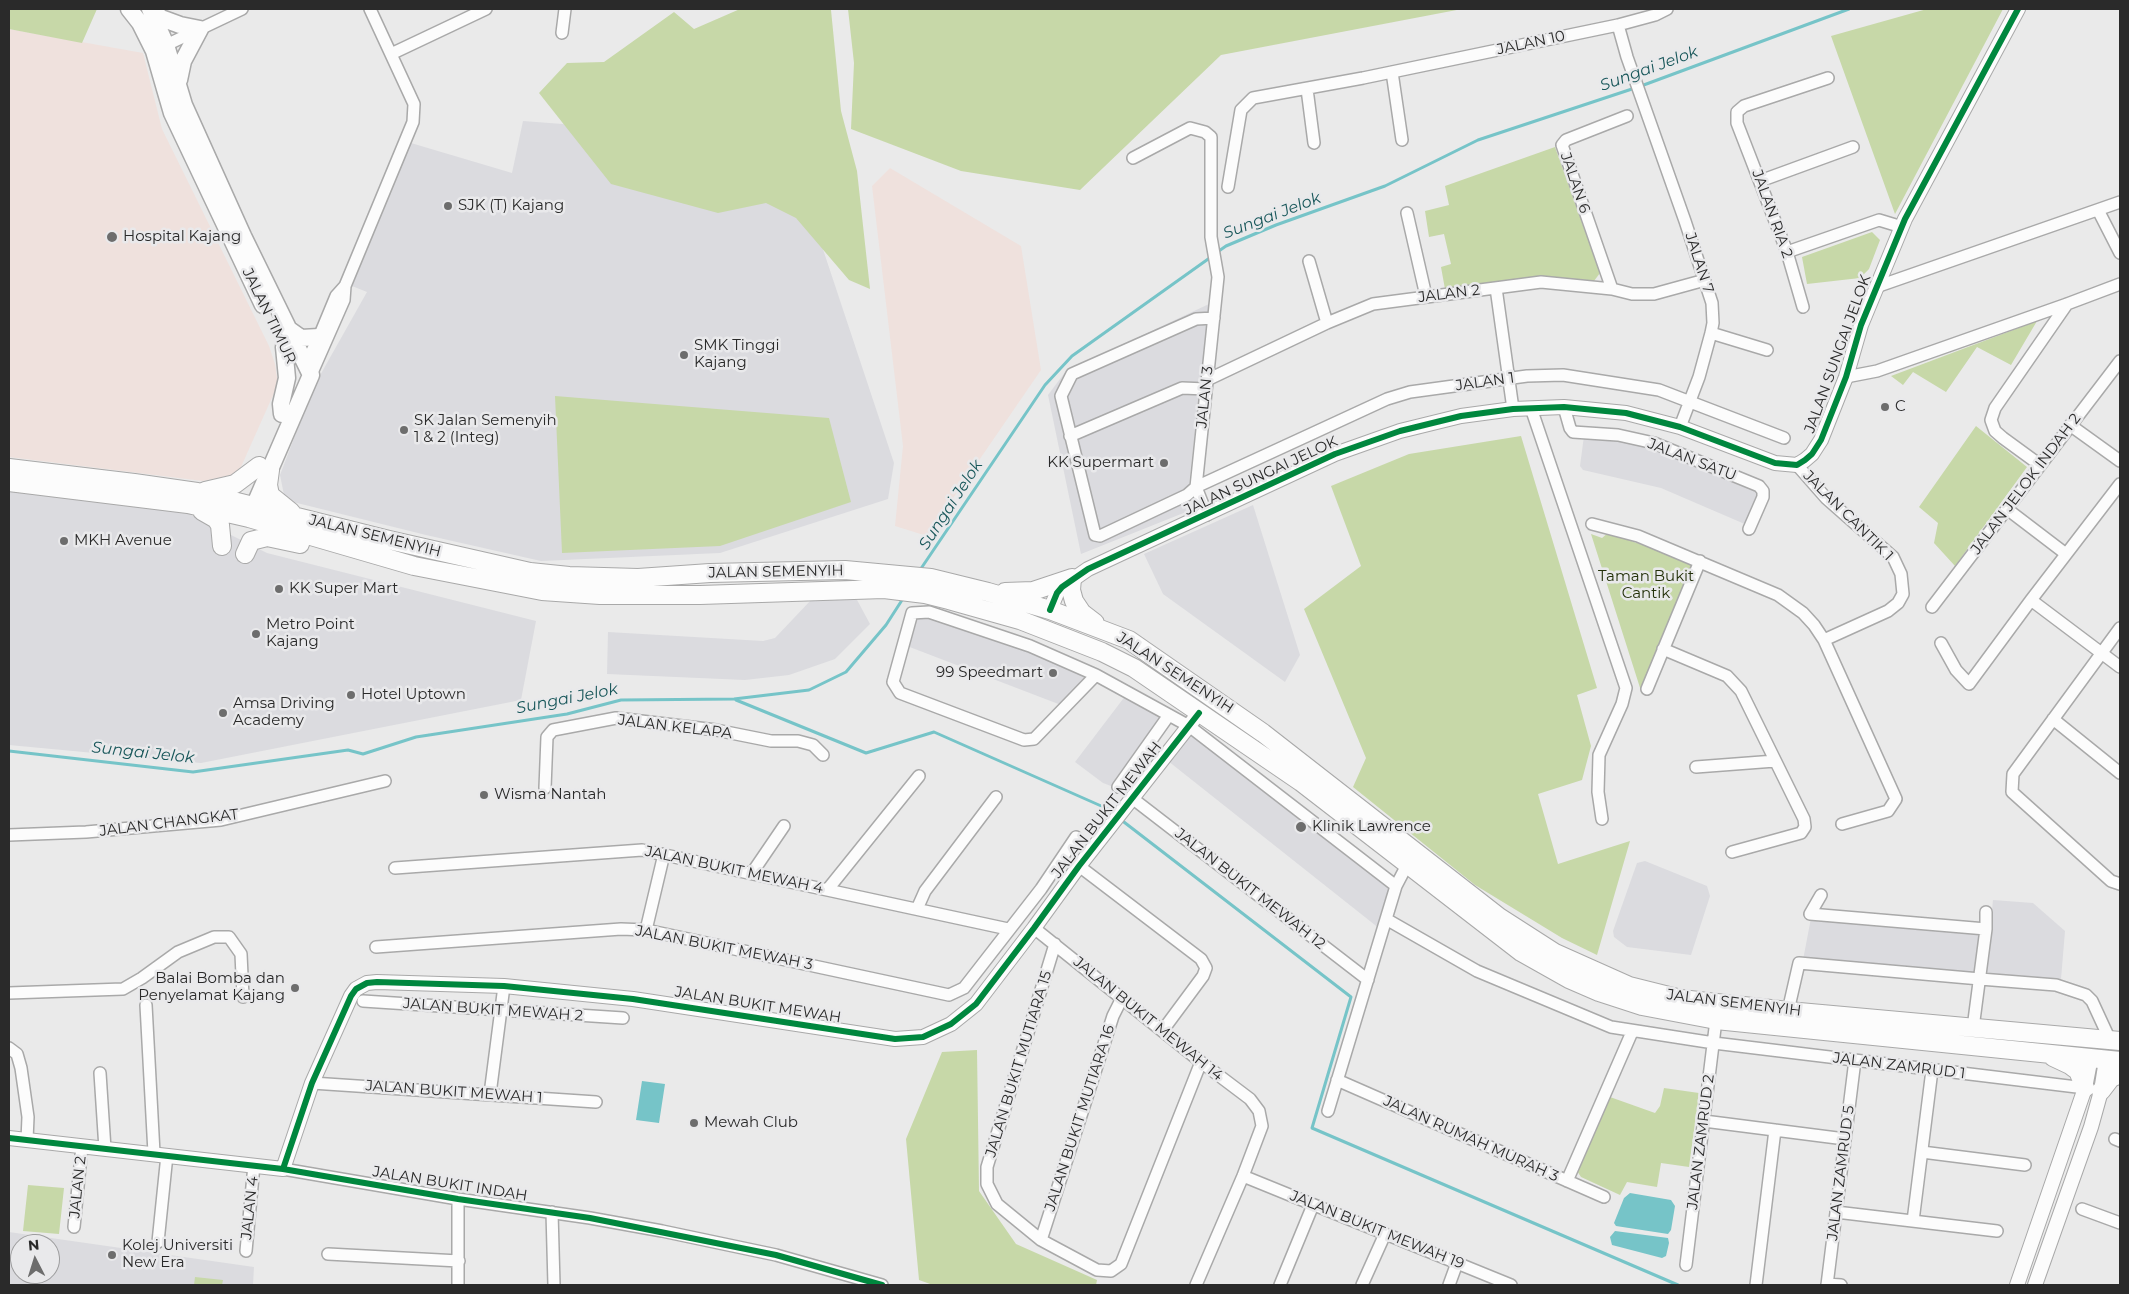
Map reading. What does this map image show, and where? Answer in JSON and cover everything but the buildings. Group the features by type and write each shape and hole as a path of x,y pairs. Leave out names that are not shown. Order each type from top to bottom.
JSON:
{"main road":[{"name":"JALAN TIMUR","path":"129,9 160,48 178,85 184,105 239,228 287,328 305,376 264,468"},
{"name":"JALAN TIMUR","path":"150,9 160,48 172,113 284,347 305,376"},
{"path":"150,9 161,18 180,25 200,29 183,61 178,85"},
{"path":"287,328 301,338 319,337"},
{"path":"282,414 281,404 287,378 284,347"},
{"name":"JALAN TIMUR","path":"248,511 282,414 305,376"},
{"name":"JALAN SEMENYIH","path":"9,468 134,482 248,511 414,566 542,592 600,595 700,595 882,584 988,592 1050,610 1129,640 1264,733 1499,917 1555,953 1629,986 1672,997 1788,1011 2001,1030 2025,1039 2076,1043 2110,1051"},
{"path":"222,546 220,525 193,498 234,484 264,468 270,495 296,516"},
{"name":"JALAN SEMENYIH","path":"9,482 193,498"},
{"name":"JALAN SEMENYIH","path":"248,511 296,516 522,570 569,576 638,578 803,570 845,570 882,584"},
{"path":"245,554 251,541 267,537 414,566"},
{"path":"700,595 725,588 792,584 799,582 803,570"},
{"path":"988,592 1033,591 1072,578 1071,590 1074,601 1082,613 1101,628"},
{"name":"JALAN SEMENYIH","path":"928,586 949,600 1020,620 1102,652 1134,668 1194,719 1301,782 1521,952 1569,979 1599,992 1642,1006 1716,1020 2039,1053 2110,1051"},
{"path":"949,600 966,599 1032,614 1050,610 1052,622 1095,642 1102,652"},
{"path":"1185,678 1190,689 1198,698 1194,719"},
{"path":"1194,719 1208,708 1216,709 1228,714 1256,732 1264,733"},
{"path":"2039,1053 2070,1064 2093,1090 2120,1074"}],"street":[{"path":"305,376 336,296 344,286 413,122 414,104 370,9"},
{"path":"562,33 565,9"},
{"name":"JALAN 10","path":"1228,187 1242,110 1253,98 1392,72 1618,25 1667,9"},
{"name":"JALAN SUNGAI JELOK","path":"1050,610 1057,593 1072,578 1106,560 1335,454 1400,431 1461,416 1514,409 1564,407 1626,413 1680,427 1775,463 1797,465 1812,454 1821,440 1846,377 1861,325 1902,227 2018,9"},
{"path":"160,48 237,10"},
{"path":"391,54 479,10"},
{"name":"JALAN 7","path":"1618,25 1627,57 1712,303 1713,323 1711,333 1691,402 1680,427"},
{"path":"1392,72 1402,140"},
{"name":"JALAN RIA 2","path":"1803,307 1787,252 1737,122 1737,112 1744,106 1828,78"},
{"path":"1307,89 1314,143"},
{"name":"JALAN 6","path":"1612,290 1562,145 1566,140 1627,116"},
{"name":"JALAN 3","path":"1133,158 1190,128 1205,132 1211,137 1211,237 1218,277 1196,487 1207,514"},
{"path":"1760,181 1853,147"},
{"path":"1876,287 2120,202"},
{"path":"2098,210 2120,252"},
{"path":"1407,213 1426,296"},
{"path":"1787,252 1878,220 1902,227"},
{"path":"1309,261 1327,323"},
{"name":"JALAN 2","path":"1207,385 1327,323 1373,304 1541,282 1632,294 1654,294 1705,280"},
{"path":"1846,377 1877,371 2120,284"},
{"path":"305,376 344,300 344,286"},
{"path":"1496,288 1514,409"},
{"path":"2040,465 1995,431 1991,420 1995,408 2067,304"},
{"path":"1207,385 1182,388 1070,436 1061,396 1072,374 1196,319 1214,318"},
{"path":"1711,333 1767,350"},
{"name":"JALAN JELOK INDAH 2","path":"1932,608 2120,360"},
{"name":"JALAN 1","path":"1070,436 1095,535 1100,536 1187,495 1196,487 1387,399 1410,392 1509,379 1563,375 1659,390 1784,438"},
{"name":"JALAN SATU","path":"1564,407 1573,432 1618,435 1654,443 1759,486 1763,491 1763,497 1749,529"},
{"path":"1530,408 1626,688 1622,704 1599,755 1598,792 1602,819"},
{"path":"2070,426 2120,461"},
{"name":"JALAN CANTIK 1","path":"1797,465 1826,498 1893,557 1901,574 1903,594 1898,603 1888,611 1824,640"},
{"path":"1941,643 1956,670 1969,684 2120,484"},
{"path":"2007,509 2066,554"},
{"path":"1592,524 1638,536 1778,595 1803,613 1814,625 1824,640 1896,799 1888,811 1842,824"},
{"path":"1647,689 1700,561"},
{"path":"2031,600 2120,667"},
{"path":"1096,675 1034,739 1024,740 900,694 893,682 912,613 929,612 1030,646 1096,675 1169,715 1194,719 1396,886"},
{"path":"2120,628 2013,774 2012,792 2111,881 2120,884"},
{"path":"1663,649 1727,676 1742,691 1804,820 1805,827 1801,833 1732,852"},
{"path":"1118,787 1169,715"},
{"name":"JALAN KELAPA","path":"545,788 547,737 553,730 616,718 716,730 772,741 798,741 813,745 823,755"},
{"name":"JALAN BUKIT MEWAH","path":"283,1169 312,1083 351,996 356,989 367,984 377,982 504,986 633,998 894,1039 923,1037 951,1024 976,1004 1079,866 1194,719"},
{"path":"2053,720 2120,774"},
{"path":"1696,767 1775,761"},
{"path":"828,889 919,776"},
{"name":"JALAN CHANGKAT","path":"9,835 86,832 221,820 385,781"},
{"path":"918,909 925,891 996,797"},
{"name":"JALAN BUKIT MEWAH 12","path":"1129,803 1368,980"},
{"path":"752,873 784,826"},
{"path":"1008,929 1040,889 1076,837"},
{"name":"JALAN BUKIT MEWAH 4","path":"395,868 630,851 664,854 1008,929"},
{"path":"646,930 664,854"},
{"path":"1328,1112 1396,886 1407,865"},
{"path":"1079,866 1201,958 1206,968 1203,976 1163,1030"},
{"path":"1040,889 1054,899"},
{"path":"1822,895 1810,914 1986,929"},
{"path":"1973,1028 1986,929 1986,912"},
{"name":"JALAN ZAMRUD 1","path":"1386,919 1477,971 1612,1027 1632,1032 2093,1090"},
{"name":"JALAN BUKIT MEWAH 14","path":"1034,928 1250,1099 1259,1111 1262,1126 1243,1176"},
{"name":"JALAN BUKIT MEWAH 3","path":"376,947 621,929 646,930 949,995 964,988 1008,929"},
{"path":"9,993 123,989 178,952 214,937 229,937 241,954 243,997"},
{"name":"JALAN BUKIT MUTIARA 15","path":"1041,1240 997,1204 987,1184 987,1167 1055,944"},
{"path":"1788,1011 1799,963 2056,986 2086,995 2092,1000 2110,1051 2017,1285"},
{"path":"490,1094 504,986"},
{"name":"JALAN BUKIT MUTIARA 16","path":"1041,1240 1113,1016 1122,998"},
{"name":"JALAN BUKIT MEWAH 2","path":"363,1001 623,1018"},
{"path":"146,1005 160,1154 158,1242"},
{"name":"JALAN ZAMRUD 2","path":"1686,1265 1716,1020"},
{"path":"1566,1181 1632,1032"},
{"path":"9,1048 17,1054 21,1068 28,1117 27,1140"},
{"name":"JALAN ZAMRUD 5","path":"1827,1284 1855,1060"},
{"path":"1041,1240 1097,1270 1111,1271 1121,1264 1201,1062"},
{"path":"1913,1221 1932,1070"},
{"path":"100,1073 105,1149"},
{"name":"JALAN RUMAH MURAH 3","path":"1337,1080 1604,1197"},
{"name":"JALAN BUKIT MEWAH 1","path":"312,1083 596,1102"},
{"path":"2035,1285 2091,1127 2093,1090"},
{"path":"1704,1122 1845,1139"},
{"path":"1756,1285 1775,1130"},
{"name":"JALAN BUKIT INDAH","path":"9,1138 283,1169 458,1199 552,1212 662,1231 776,1255 882,1285"},
{"name":"JALAN 2","path":"74,1227 82,1146"},
{"path":"1922,1152 2025,1165"},
{"name":"JALAN 4","path":"246,1251 254,1166"},
{"path":"1196,1285 1243,1176"},
{"name":"JALAN BUKIT MEWAH 19","path":"1243,1176 1511,1285"},
{"path":"458,1199 458,1285"},
{"path":"1280,1285 1313,1205"},
{"path":"2082,1209 2120,1223"},
{"path":"552,1212 554,1285"},
{"path":"1836,1212 1998,1232"},
{"path":"1362,1285 1385,1234"},
{"path":"328,1254 459,1261"},
{"path":"1448,1285 1457,1263"},
{"path":"1827,1284 1841,1285"}],"shaded area":[{"name":"Hospital Kajang","path":"9,29 143,53 162,129 269,346 275,364 278,384 241,467 232,475 203,481 9,457"},
{"name":"SMK Tinggi Kajang","path":"523,121 787,141 894,463 888,499 720,553 541,561 285,500 280,475 314,386 367,292 352,286 411,143 512,173"},
{"path":"890,168 1021,246 1041,370 927,536 895,526 903,446 872,186"},
{"path":"1209,304 1186,512 1081,554 1048,395 1066,371"},
{"path":"1584,436 1619,439 1654,447 1757,489 1760,496 1747,525 1661,488 1583,470 1580,466"},
{"path":"9,491 187,513 267,553 536,621 521,700 201,763 9,745"},
{"path":"1253,505 1300,655 1285,682 1163,594 1144,554"},
{"path":"856,598 870,624 835,659 789,675 745,680 607,674 608,632 763,641 775,638 811,600"},
{"path":"929,613 1027,649 1090,676 1061,705 907,646 916,614"},
{"path":"1126,695 1164,716 1116,784 1111,786 1103,783 1075,762"},
{"path":"1191,733 1392,887 1380,929 1168,761"},
{"path":"1645,861 1707,886 1710,896 1691,955 1627,947 1614,937 1613,931 1637,863"},
{"path":"1993,900 2033,903 2065,931 2061,979 1803,960 1811,918 1990,933"},
{"name":"Kolej Universiti New Era","path":"9,1232 23,1234 10,1234 10,1284 60,1284 60,1239 254,1267 253,1285 9,1285"}],"green space":[{"path":"9,9 97,9 82,43 9,29"},
{"path":"740,9 831,10 841,111 857,171 870,289 849,280 796,218 766,203 718,213 611,184 539,93 567,63 604,62 674,12 694,29"},
{"path":"848,9 1462,9 1221,55 1080,190 961,171 851,129 854,63"},
{"path":"1927,9 2003,9 1895,214 1831,36"},
{"path":"1555,147 1600,273 1594,281 1539,278 1445,289 1441,267 1451,264 1444,234 1429,237 1425,211 1449,205 1445,186"},
{"path":"1872,232 1880,240 1869,269 1860,278 1807,284 1802,257"},
{"path":"2037,321 2011,365 1977,347 1946,392 1913,372 1903,385 1891,376"},
{"path":"555,396 829,418 851,502 720,546 562,553"},
{"path":"1976,426 2027,467 1955,566 1934,543 1938,523 1919,507"},
{"path":"1521,436 1597,688 1577,695 1591,746 1582,780 1538,794 1558,864 1630,841 1597,955 1562,938 1475,885 1353,787 1366,758 1304,609 1361,566 1331,486 1409,454"},
{"name":"Taman Bukit Cantik","path":"1608,533 1695,563 1642,694 1591,534 1602,538"},
{"path":"977,1050 979,1191 1016,1244 1097,1280 1096,1285 933,1285 919,1280 906,1139 942,1052"},
{"path":"1664,1088 1699,1093 1689,1167 1661,1163 1657,1187 1627,1182 1620,1195 1581,1177 1577,1171 1610,1097 1655,1113 1660,1106"},
{"path":"28,1185 64,1188 59,1234 23,1231"},
{"path":"195,1277 223,1280 222,1285 194,1285"}],"water":[{"path":"642,1081 665,1084 659,1123 636,1120"},
{"path":"1630,1193 1671,1200 1675,1206 1671,1230 1668,1234 1616,1226 1614,1223 1624,1198"},
{"path":"1615,1231 1668,1238 1669,1243 1666,1256 1662,1258 1612,1245 1610,1237"}],"waterway":[{"name":"Sungai Jelok","path":"1641,86 1849,9"},
{"name":"Sungai Jelok","path":"1216,253 1226,246 1276,225 1385,186 1478,140 1635,88"},
{"name":"Sungai Jelok","path":"920,570 1045,385 1072,356 1211,257"},
{"name":"Sungai Jelok","path":"9,751 193,772 348,750 363,754 416,737 567,714 621,700 734,699 809,690 846,672 886,625 904,597"},
{"path":"736,700 866,753 934,732 1108,809 1115,815"},
{"path":"1120,819 1351,997 1312,1128 1678,1285"}],"cycle path":[{"path":"1050,610 1057,593 1062,587 1088,569 1335,454 1400,431 1461,416 1513,409 1564,407 1626,413 1680,427 1775,463 1797,465 1812,454 1821,440 1846,377 1861,325 1905,219 2018,9"},
{"path":"283,1169 312,1083 351,996 356,989 367,983 504,986 633,999 895,1039 923,1037 951,1024 976,1004 1079,866 1199,713"},
{"path":"9,1138 283,1169 458,1199 590,1218 776,1255 882,1285"}],"place":[{"name":"SJK (T) Kajang","path":"448,206"},
{"name":"Hospital Kajang","path":"112,237"},
{"name":"SMK Tinggi Kajang","path":"684,355"},
{"name":"C","path":"1885,407"},
{"name":"SK Jalan Semenyih 1 & 2 (Integ)","path":"404,430"},
{"name":"KK Supermart","path":"1164,463"},
{"name":"MKH Avenue","path":"64,541"},
{"name":"KK Super Mart","path":"279,589"},
{"name":"Metro Point Kajang","path":"256,634"},
{"name":"99 Speedmart","path":"1053,673"},
{"name":"Hotel Uptown","path":"351,695"},
{"name":"Amsa Driving Academy","path":"223,713"},
{"name":"Wisma Nantah","path":"484,795"},
{"name":"Klinik Lawrence","path":"1301,827"},
{"name":"Balai Bomba dan Penyelamat Kajang","path":"295,988"},
{"name":"Mewah Club","path":"694,1123"},
{"name":"Kolej Universiti New Era","path":"112,1255"}]}
